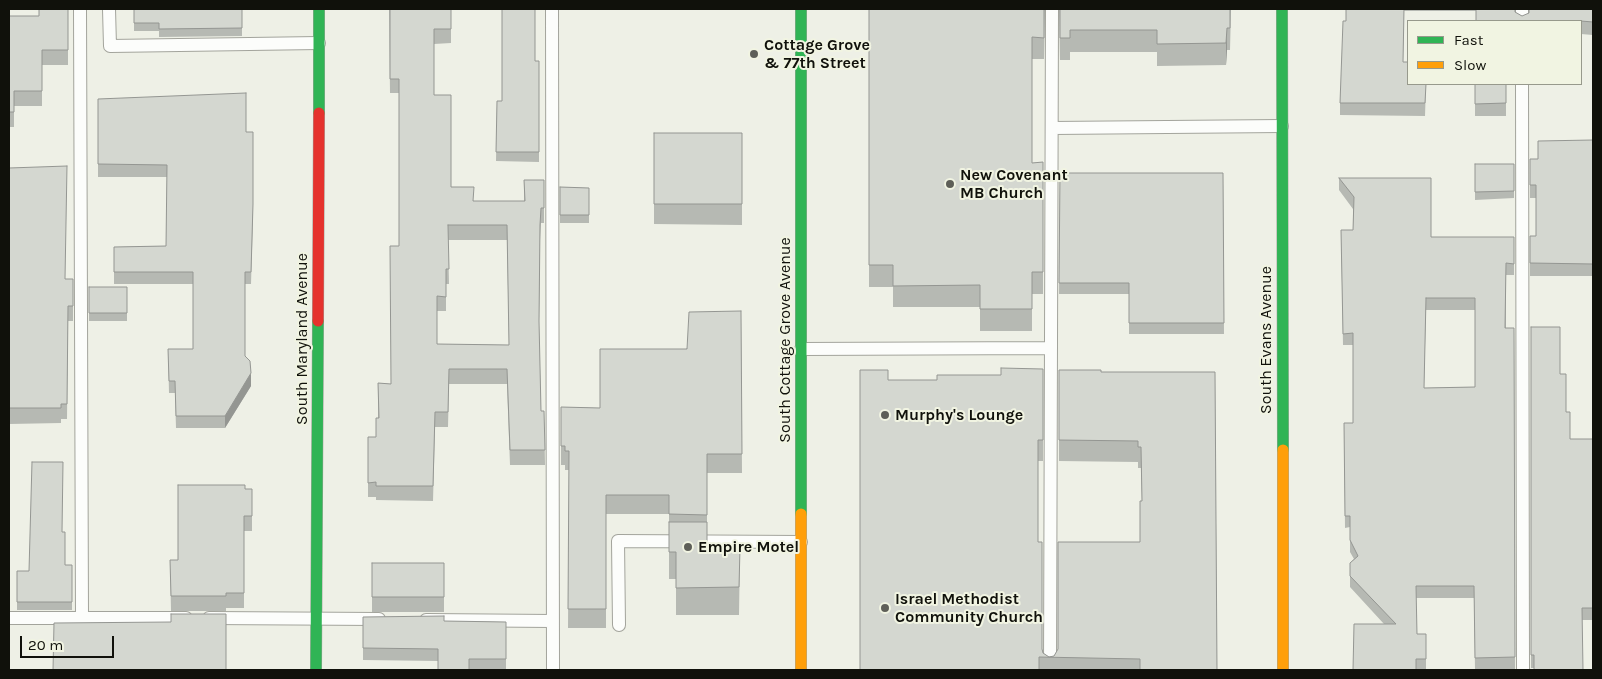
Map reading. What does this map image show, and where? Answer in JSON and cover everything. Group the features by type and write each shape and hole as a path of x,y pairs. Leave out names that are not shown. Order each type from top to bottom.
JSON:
{"street":[{"name":"South Maryland Avenue","path":"316,670 320,9"},
{"name":"South Cottage Grove Avenue","path":"801,9 801,670"},
{"name":"South Evans Avenue","path":"1282,9 1283,670"}],"lane":[{"path":"80,9 82,618"},
{"path":"109,9 110,46 319,43"},
{"path":"552,9 553,670"},
{"path":"1050,670 1052,9"},
{"path":"1522,85 1523,670"},
{"path":"1052,128 1282,126"},
{"path":"801,349 1051,348"},
{"path":"619,625 618,541 801,542"},
{"path":"9,618 388,620"},
{"path":"418,620 553,621"}],"building":[{"path":"39,9 68,9 68,50 42,50 42,91 14,91 14,112 9,112 9,16 39,16"},
{"path":"134,9 242,9 242,28 159,29 159,23 134,23"},
{"path":"390,9 451,9 451,29 434,29 434,95 451,95 451,187 474,187 473,201 525,201 524,180 544,180 544,208 541,208 540,225 539,321 541,411 544,411 545,450 510,450 507,369 449,369 448,412 435,412 433,486 376,486 376,482 368,483 368,437 376,437 376,418 379,418 378,383 391,384 390,246 399,246 399,79 390,79","holes":["448,225 507,225 509,345 437,344 437,296 446,297 446,269 449,269"]},
{"path":"502,9 535,9 535,61 539,61 539,152 496,152 497,101 502,101"},
{"name":"New Covenant MB Church","path":"869,9 1044,9 1044,38 1032,37 1032,163 1043,162 1043,272 1032,272 1032,309 980,309 980,285 893,286 893,265 869,265"},
{"path":"1060,9 1230,9 1230,28 1227,28 1226,43 1157,44 1157,30 1070,30 1070,38 1060,38"},
{"path":"1346,9 1404,9 1403,62 1407,62 1407,85 1426,85 1425,103 1340,103 1343,21 1346,21"},
{"path":"1476,9 1515,9 1515,12 1522,16 1529,13 1529,9 1593,9 1593,22 1582,20 1476,20"},
{"path":"1475,85 1506,85 1506,103 1475,104"},
{"path":"246,93 246,132 253,132 251,272 245,272 245,356 250,361 251,373 225,416 176,416 175,381 169,381 168,349 193,349 193,272 114,272 114,247 166,246 167,165 98,164 98,99"},
{"path":"654,133 742,133 742,204 654,204"},
{"path":"1593,140 1593,264 1530,263 1530,236 1536,236 1536,185 1530,185 1530,159 1538,159 1538,141"},
{"path":"1475,164 1514,164 1514,191 1475,192"},
{"path":"67,166 65,279 73,279 73,306 68,306 67,404 61,404 61,408 9,408 9,168"},
{"path":"1060,173 1223,173 1224,323 1129,323 1129,283 1059,283"},
{"path":"1339,178 1431,178 1431,237 1514,237 1514,264 1506,263 1505,328 1514,328 1515,657 1475,658 1474,586 1416,586 1417,634 1426,634 1426,659 1416,659 1416,670 1353,670 1354,624 1396,624 1350,576 1350,563 1358,556 1350,540 1350,516 1345,516 1344,423 1353,423 1353,333 1343,334 1341,230 1353,230 1354,197","holes":["1426,298 1475,298 1475,387 1424,388"]},
{"path":"560,187 589,188 589,215 560,215"},
{"path":"89,287 127,287 127,313 89,313"},
{"path":"741,311 742,454 707,454 707,515 669,514 669,495 606,495 606,609 568,609 569,451 565,451 565,446 561,446 561,407 600,408 600,349 687,349 689,312"},
{"path":"1531,327 1560,327 1560,374 1566,374 1566,412 1570,412 1570,439 1593,439 1593,608 1582,608 1583,670 1534,670 1534,655 1531,655"},
{"path":"1001,368 1043,369 1043,440 1038,440 1038,542 1042,542 1042,649 1043,653 1049,657 1054,656 1058,649 1058,542 1140,542 1140,501 1142,501 1141,447 1138,447 1138,441 1059,440 1059,370 1215,372 1217,670 1140,670 1140,659 1039,657 1039,670 860,670 860,370 888,370 888,380 937,380 937,375 1001,375"},
{"path":"32,462 63,462 62,532 65,532 65,565 72,565 72,602 17,602 17,571 29,571"},
{"path":"178,485 245,485 245,489 252,489 252,516 244,516 244,593 226,593 226,596 171,596 170,560 178,560"},
{"path":"669,522 707,522 707,549 740,548 739,587 676,588 676,552 669,552"},
{"path":"372,563 444,563 444,597 372,597"},
{"path":"171,614 226,614 226,670 53,670 54,623 171,622"},
{"path":"444,616 444,621 506,622 506,659 469,659 469,670 438,670 438,649 363,648 363,617"}],"traffic: fast":[{"path":"319,9 319,113"},
{"path":"801,9 801,514"},
{"path":"1282,9 1283,450"},
{"path":"316,670 318,321"}],"traffic: slow":[{"path":"1283,450 1283,670"},
{"path":"801,514 801,670"}],"traffic: jam":[{"path":"318,321 319,113"}],"place":[{"name":"Cottage Grove & 77th Street","path":"754,54"},
{"name":"New Covenant MB Church","path":"950,184"},
{"name":"Murphy's Lounge","path":"885,415"},
{"name":"Empire Motel","path":"688,547"},
{"name":"Israel Methodist Community Church","path":"885,608"}]}
